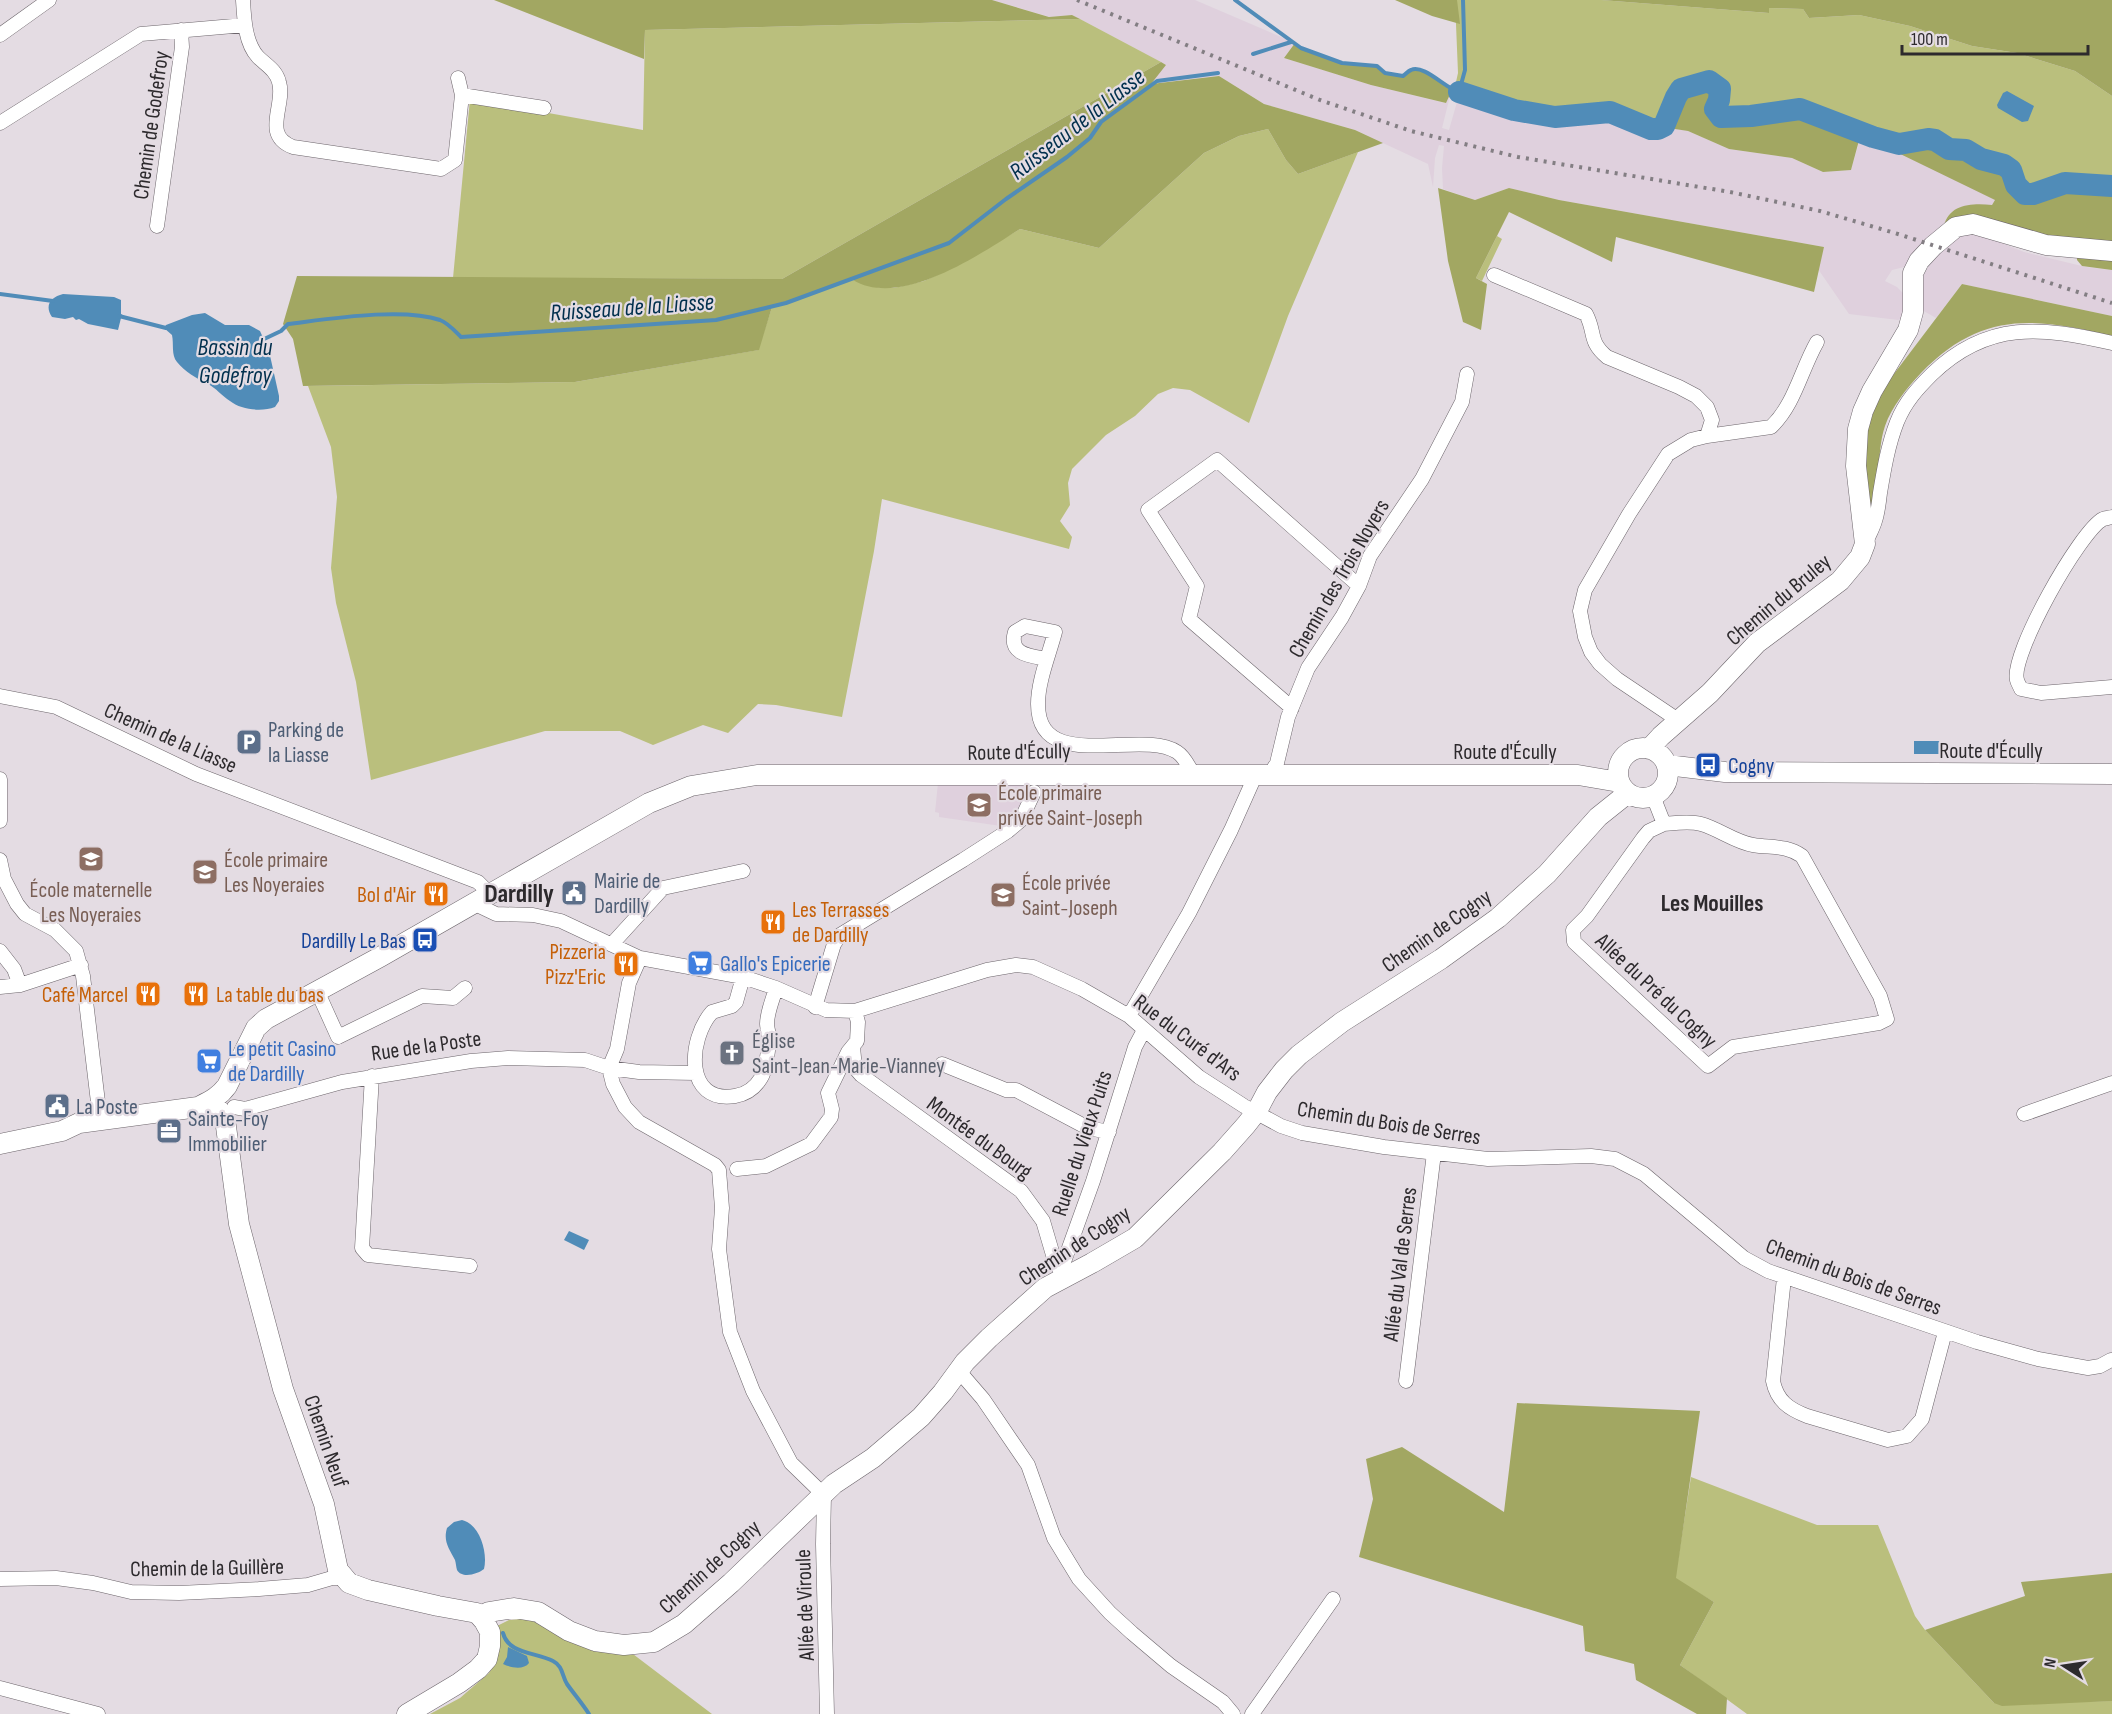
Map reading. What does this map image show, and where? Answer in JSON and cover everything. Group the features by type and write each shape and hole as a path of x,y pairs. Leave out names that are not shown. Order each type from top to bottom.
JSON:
{"street":[{"path":"0,35 49,0"},
{"path":"243,0 245,25 257,56 272,70 279,81 276,126 279,138 284,144 441,169 455,160 462,95 458,78"},
{"name":"Chemin de Godefroy","path":"0,123 135,37 148,33 245,25"},
{"name":"Chemin de Godefroy","path":"157,225 182,47 180,30"},
{"path":"462,95 544,108"},
{"path":"1866,544 1857,478 1856,434 1872,391 1901,345 1911,321 1914,306 1912,278 1919,261 1949,231 1965,224 1982,225 2046,246 2112,251"},
{"path":"1494,275 1586,314 1590,322 1592,339 1606,357 1696,396 1707,407 1712,420 1707,436"},
{"name":"Chemin du Bruley","path":"1676,722 1710,693 1774,629 1840,581 1860,557 1876,520 1887,452 1897,421 1911,395 1940,367 1973,344 2004,333 2030,330 2066,332 2112,343"},
{"path":"1622,780 1638,798 1660,770 1676,722 1617,679 1600,664 1591,652 1585,637 1581,611 1585,590 1629,514 1668,454 1691,440 1771,427 1782,415 1791,399 1817,342"},
{"name":"Chemin des Trois Noyers","path":"1129,1016 1189,913 1231,830 1263,774 1277,764 1286,724 1308,668 1342,617 1359,586 1370,556 1422,479 1461,402 1467,374"},
{"path":"1292,708 1190,619 1197,586 1148,510 1217,460 1359,586"},
{"path":"2112,517 2102,519 2072,555 2032,627 2018,666 2017,680 2022,688 2041,693 2112,687"},
{"path":"1047,659 1038,703 1044,729 1050,736 1062,742 1081,745 1148,744 1167,747 1180,753 1193,774"},
{"name":"Chemin de la Liasse","path":"0,696 56,707 173,765 478,882 481,898 496,914 533,915 554,919 640,958"},
{"name":"Chemin de Cogny","path":"481,1616 489,1612 514,1608 538,1612 569,1631 595,1641 624,1646 654,1642 684,1624 731,1583 834,1484 882,1451 921,1416 943,1392 958,1370 989,1338 1045,1288 1062,1274 1092,1263 1135,1238 1222,1152 1257,1112 1267,1092 1299,1055 1342,1022 1498,918 1547,874 1598,817 1622,780 1625,756 1634,750 1660,770"},
{"path":"1660,770 1664,824 1702,824 1752,845 1780,846 1802,856 1880,996 1887,1019 1900,1027"},
{"name":"Route d'Écully","path":"1660,770 1682,778 1725,772 2112,774"},
{"name":"Route d'Écully","path":"481,898 649,803 701,780 720,775 1578,775 1622,780"},
{"path":"0,779 0,821"},
{"path":"815,1007 836,939 987,845 1022,820 1034,792"},
{"name":"Allée du Pré du Cogny","path":"1664,824 1649,831 1637,845 1628,861 1574,930 1574,942 1708,1066 1733,1047 1879,1023 1887,1019"},
{"path":"0,860 4,879 25,914 64,938 76,951 81,965 100,1119"},
{"path":"612,944 663,888 743,871"},
{"path":"0,1144 62,1131 79,1123 198,1107 223,1100 256,1028 266,1019 380,957 481,898"},
{"path":"0,951 14,969 20,985"},
{"path":"640,958 629,983 617,1049 609,1068 613,1084 625,1107 639,1122 715,1165 719,1170 722,1208 719,1249 730,1332 753,1391 791,1463 824,1495"},
{"name":"Rue du Curé d'Ars","path":"640,958 743,977 777,988 815,1007 826,1010 855,1011 987,970 1016,965 1033,966 1129,1016 1199,1077 1257,1112"},
{"path":"0,987 20,985 81,965"},
{"path":"743,977 736,1002 732,1006 712,1012 703,1026 695,1050 696,1073 705,1089 711,1094 738,1095 755,1087 762,1076 769,1038 767,1022 777,988"},
{"path":"319,995 334,1033 338,1037 422,996 453,998 465,988"},
{"path":"737,1169 766,1166 811,1144 831,1117 832,1109 828,1093 848,1052 857,1041 855,1011"},
{"name":"Ruelle du Vieux Puits","path":"1062,1274 1135,1047 1144,1030"},
{"name":"Montée du Bourg","path":"853,1047 855,1068 861,1075 1021,1191 1043,1221 1053,1255 1062,1274"},
{"name":"Rue de la Poste","path":"223,1100 245,1109 330,1084 471,1060 508,1058 585,1060 609,1068 673,1074 696,1073"},
{"path":"942,1064 1006,1090 1016,1090 1088,1128 1109,1132"},
{"path":"372,1076 362,1248 368,1255 470,1266"},
{"path":"2024,1114 2112,1083"},
{"name":"Chemin Neuf","path":"223,1100 239,1224 283,1389 324,1504 334,1559 343,1578"},
{"name":"Chemin du Bois de Serres","path":"1257,1112 1281,1126 1302,1133 1434,1153 1488,1159 1591,1156 1615,1159 1644,1174 1744,1258 1785,1278 2009,1352 2088,1368 2100,1366 2112,1359"},
{"name":"Allée du Val de Serres","path":"1406,1381 1434,1153"},
{"path":"1785,1278 1773,1381 1775,1392 1780,1399 1795,1411 1807,1416 1888,1440 1907,1436 1922,1419 1945,1332"},
{"path":"958,1370 983,1399 1028,1465 1054,1538 1079,1579 1132,1633 1172,1666 1223,1702 1233,1714"},
{"name":"Allée de Viroule","path":"824,1495 823,1544 828,1714"},
{"name":"Chemin de la Guillère","path":"0,1579 56,1578 93,1583 131,1592 179,1593 308,1585 332,1578 343,1578"},
{"path":"343,1578 349,1583 368,1590 471,1611 481,1616 490,1632 487,1659 470,1676 406,1714"},
{"path":"1252,1714 1334,1599"},
{"path":"0,1688 98,1714"}],"shaded area":[{"path":"992,0 1195,0 1295,43 1284,58 1371,85 1445,103 1451,92 1442,128 1449,130 1459,95 1517,114 1563,124 1619,119 1655,132 1661,132 1666,127 1688,131 1729,149 1792,158 1823,172 1851,170 1861,135 1882,143 1996,200 1992,205 1951,212 1944,226 1965,233 1977,233 2024,252 2086,267 2112,270 2112,316 1962,284 1936,318 1922,310 1924,274 1932,260 1892,270 1885,281 1897,287 1906,296 1909,316 1898,320 1849,314 1818,269 1824,247 1559,200 1509,188 1475,200 1443,189 1444,146 1439,145 1435,158 1433,187 1428,164 1355,130 1264,104 1219,76 1150,84 1166,65 1072,15 1050,17"},
{"name":"École primaire privée Saint-Joseph","path":"938,783 1026,783 1021,810 1008,827 939,817 939,813 935,812"}],"green space":[{"path":"494,0 992,0 1049,17 1072,15 1080,19 645,30 644,59"},
{"path":"1395,0 1457,0 1460,24 1432,16"},
{"path":"1455,0 1601,0 1769,13 1768,8 1803,9 1809,18 1859,15 1910,26 1972,46 2017,53 2075,71 2112,96 2112,186 2065,183 2033,194 2025,194 2016,185 2011,170 2004,165 1981,159 1966,150 1949,149 1942,143 1928,139 1899,144 1860,132 1819,114 1792,109 1780,113 1721,117 1715,109 1719,100 1676,97 1664,126 1658,129 1651,129 1610,112 1555,117 1514,110 1454,91 1458,73"},
{"path":"1601,0 2112,0 2112,96 2075,71 2017,53 1972,46 1910,26 1859,15 1809,18 1803,9 1769,8 1769,13"},
{"path":"1080,19 1161,62 782,279 453,278 470,99 643,130 645,30"},
{"path":"1295,43 1301,48 1342,63 1377,66 1385,73 1403,76 1411,70 1422,70 1452,90 1446,103 1371,85 1284,58"},
{"path":"1161,62 1166,65 1151,84 1219,76 1264,104 1355,130 1383,143 1298,174 1286,160 1268,129 1239,136 1204,153 1099,248 1020,229 962,264 916,283 894,288 872,287 853,280 772,307 759,350 575,382 303,386 293,339 283,324 297,276 782,279"},
{"path":"1709,81 1720,89 1715,109 1721,117 1751,116 1800,109 1819,114 1861,133 1851,170 1823,172 1792,158 1729,149 1688,131 1662,127 1681,89"},
{"path":"1609,114 1619,119 1563,124 1539,117 1555,119 1604,117"},
{"path":"1268,129 1286,160 1298,174 1358,152 1288,316 1249,423 1190,390 1173,388 1158,394 1135,416 1106,435 1072,469 1068,483 1070,505 1060,521 1072,537 1069,549 882,499 842,717 758,704 728,733 703,725 653,745 620,731 545,731 371,780 356,682 336,603 331,568 337,497 331,447 308,386 575,382 758,350 772,307 853,280 880,288 894,288 924,281 954,267 1020,229 1099,248 1204,153 1239,136"},
{"path":"1873,137 1899,144 1928,139 1942,143 1949,149 1966,150 1981,159 2004,165 2011,170 2016,185 2025,194 2033,194 2065,183 2112,186 2112,270 2082,266 2077,260 2077,249 1944,226 1956,209 1977,204 1992,205 1995,200 1890,149"},
{"path":"1438,188 1475,200 1509,188 1559,200 1824,247 1814,292 1616,237 1612,262 1509,212 1476,278 1487,284 1481,330 1463,322 1448,261"},
{"path":"1497,236 1502,239 1482,281 1476,278"},
{"path":"1962,284 2112,316 2112,336 2058,325 2010,324 1987,329 1965,338 1943,353 1910,385 1888,419 1882,437 1871,517 1863,437 1881,391"},
{"path":"1517,1403 1700,1411 1676,1578 1714,1602 1680,1665 1727,1698 1726,1714 1697,1714 1636,1680 1634,1664 1585,1651 1583,1626 1359,1557 1373,1499 1366,1459 1402,1447 1504,1512"},
{"path":"1691,1477 1817,1525 1878,1525 1915,1616 1925,1630 1994,1703 2112,1701 2112,1714 1747,1714 1680,1665 1714,1602 1675,1579"},
{"path":"2112,1573 2112,1701 2002,1706 1994,1703 1925,1630 2025,1596 2021,1582"},
{"path":"537,1618 625,1648 712,1714 430,1714 460,1698 489,1673 498,1650 497,1626 509,1620"}],"water":[{"path":"2007,91 2034,106 2028,121 2022,122 1998,108 1997,105 2003,93"},
{"path":"63,294 114,297 121,300 121,314 124,316 121,318 118,330 88,324 73,317 65,319 52,317 49,309 50,302"},
{"name":"Bassin du Godefroy","path":"205,313 225,325 249,325 260,331 269,351 279,396 275,407 252,409 235,404 187,372 177,362 173,353 172,335 164,328 166,325 192,315"},
{"path":"1914,741 1940,741 1940,754 1914,754"},
{"path":"569,1231 589,1240 584,1250 564,1240"},
{"path":"462,1520 474,1527 484,1548 484,1569 470,1575 459,1573 446,1541 447,1528 454,1522"},
{"path":"508,1647 527,1656 529,1663 517,1668 503,1664 507,1657"}],"waterway":[{"path":"1235,0 1301,48 1342,63 1377,66 1385,73 1403,76 1411,70 1422,70 1459,92 1465,70 1463,0"},
{"name":"Ruisseau de la Liasse","path":"1253,54 1291,42"},
{"name":"Ruisseau de la Liasse","path":"260,341 281,331 288,324 365,315 424,316 443,321 461,337 716,320 786,303 949,243 1006,199 1067,157 1090,138 1101,122 1157,81 1218,73"},
{"path":"1459,92 1514,110 1555,117 1610,112 1651,129 1658,129 1664,126 1681,89 1709,81 1720,89 1715,109 1721,117 1751,116 1800,109 1873,137 1899,144 1935,140 1949,149 1966,150 1981,159 2004,165 2011,170 2016,185 2025,194 2033,194 2065,183 2112,186"},
{"name":"Ruisseau de la Liasse","path":"0,294 53,301"},
{"name":"Ruisseau de la Liasse","path":"119,316 166,328"},
{"path":"503,1633 506,1640 517,1649 556,1663 561,1668 567,1684 589,1714"}],"railway":[{"path":"1077,0 1320,100 1411,131 1518,157 1730,192 1820,211 2112,303"}],"place":[{"name":"Parking de la Liasse","path":"249,742"},
{"name":"Cogny","path":"1708,765"},
{"name":"École primaire privée Saint-Joseph","path":"979,805"},
{"name":"École maternelle Les Noyeraies","path":"91,859"},
{"name":"École primaire Les Noyeraies","path":"205,872"},
{"name":"Mairie de Dardilly","path":"574,893"},
{"name":"Bol d'Air","path":"436,894"},
{"name":"École privée Saint-Joseph","path":"1003,895"},
{"name":"Les Terrasses de Dardilly","path":"773,922"},
{"name":"Dardilly Le Bas","path":"425,940"},
{"name":"Gallo's Epicerie","path":"700,963"},
{"name":"Pizzeria Pizz'Eric","path":"626,964"},
{"name":"Café Marcel","path":"148,994"},
{"name":"La table du bas","path":"196,994"},
{"name":"Église Saint-Jean-Marie-Vianney","path":"732,1053"},
{"name":"Le petit Casino de Dardilly","path":"209,1061"},
{"name":"La Poste","path":"57,1106"},
{"name":"Sainte-Foy Immobilier","path":"169,1131"}],"district":[{"name":"Dardilly","path":"519,893"},
{"name":"Les Mouilles","path":"1712,903"}]}
